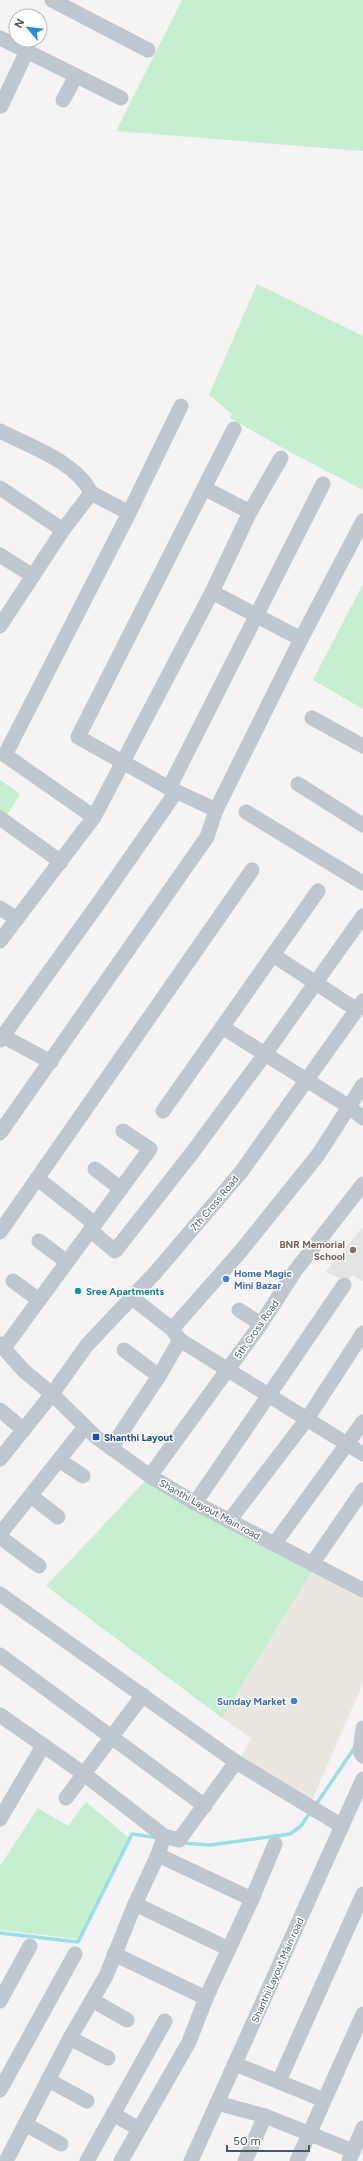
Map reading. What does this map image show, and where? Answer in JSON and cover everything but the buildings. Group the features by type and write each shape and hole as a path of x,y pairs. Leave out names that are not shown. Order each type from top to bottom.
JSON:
{"street":[{"path":"52,0 148,50"},
{"path":"0,38 121,98"},
{"path":"1,106 27,51"},
{"path":"63,100 76,76"},
{"path":"94,817 5,755 129,513 181,406"},
{"path":"216,810 173,790 78,737 234,429"},
{"path":"0,431 71,468 87,485 91,493 129,513"},
{"path":"0,941 94,817 125,762 212,592 250,512 281,458"},
{"path":"51,1062 1,1038 98,904 173,790 256,615 323,484"},
{"path":"0,488 63,530"},
{"path":"204,488 250,512"},
{"path":"1,624 63,530 91,493"},
{"path":"0,1133 207,837 216,810 301,639 363,521"},
{"path":"0,555 33,576"},
{"path":"212,592 301,639"},
{"path":"312,718 363,746"},
{"path":"298,784 363,825"},
{"path":"246,812 363,883"},
{"path":"0,818 61,862"},
{"path":"0,1232 38,1179 144,1022 252,870"},
{"path":"162,1111 318,891"},
{"path":"0,908 17,919"},
{"path":"38,1179 92,1227 115,1251 192,1153 265,1054 363,916"},
{"path":"273,955 315,982 360,1006"},
{"name":"7th Cross Road","path":"0,1459 52,1394 87,1345 155,1273 241,1172 360,1006"},
{"path":"222,1027 348,1106 363,1118"},
{"path":"111,1448 159,1376 176,1334 318,1155 348,1106 363,1085"},
{"path":"2,1346 39,1300 150,1149 123,1132"},
{"path":"95,1169 121,1189"},
{"name":"5th Cross Road","path":"150,1476 261,1324 295,1271 363,1184"},
{"path":"40,1241 67,1262"},
{"path":"13,1281 39,1300"},
{"path":"195,1503 344,1285"},
{"path":"131,1297 176,1334 228,1370 363,1454"},
{"path":"239,1310 261,1324"},
{"path":"229,1521 307,1419 363,1333"},
{"name":"Shanthi Layout Main road","path":"2,1346 24,1371 52,1394 85,1427 150,1476 195,1503 363,1590"},
{"path":"124,1350 159,1376"},
{"path":"0,1410 24,1430"},
{"path":"275,1544 348,1445 363,1422"},
{"path":"39,1566 0,1536 85,1427"},
{"path":"59,1460 83,1476"},
{"path":"312,1564 363,1490"},
{"path":"31,1496 58,1517"},
{"path":"0,1594 236,1762 342,1826"},
{"path":"0,1655 112,1736 205,1806"},
{"path":"66,1798 143,1695"},
{"path":"0,1715 84,1774 164,1836 179,1840 236,1762"},
{"path":"363,1728 360,1752 363,1756"},
{"path":"0,1819 43,1746"},
{"name":"Shanthi Layout Main road","path":"191,2161 363,1779"},
{"path":"6,2161 70,2038 106,1976 135,1904 158,1856 164,1836"},
{"path":"121,2161 189,2042 206,1998 252,1899 275,1844"},
{"path":"158,1856 252,1899"},
{"path":"279,2081 363,1894"},
{"path":"135,1904 229,1949"},
{"path":"0,2002 30,1946"},
{"path":"0,2090 75,1954"},
{"path":"114,1954 206,1998"},
{"path":"92,2000 127,2020"},
{"path":"297,2161 363,2014"},
{"path":"87,2161 165,2021"},
{"path":"70,2038 108,2058"},
{"path":"235,2064 324,2100"},
{"path":"48,2080 87,2101"},
{"path":"217,2103 265,2116 309,2135 351,2156 363,2128"},
{"path":"113,2114 139,2129"},
{"path":"245,2161 265,2116"},
{"path":"25,2124 62,2144"}],"shaded area":[{"name":"BNR Memorial School","path":"363,1227 363,1281 352,1275 348,1281 325,1272"},
{"name":"Sunday Market","path":"312,1571 363,1595 363,1683 311,1803 241,1758 251,1738 222,1718"}],"green space":[{"path":"182,0 363,0 363,151 116,131"},
{"path":"257,284 363,336 363,490 288,451 230,418 232,414 209,395"},
{"path":"363,584 363,709 313,680"},
{"path":"0,780 20,794 6,817 0,813"},
{"path":"145,1481 312,1571 222,1718 46,1586"},
{"path":"86,1802 129,1838 78,1939 0,1930 0,1866 38,1808 68,1826"}],"waterway":[{"path":"315,1806 355,1747"},
{"path":"182,1843 210,1845 290,1834 301,1826 311,1811"},
{"path":"0,1933 78,1942 132,1834 159,1838"}],"place":[{"name":"BNR Memorial School","path":"353,1250"},
{"name":"Home Magic Mini Bazar","path":"226,1279"},
{"name":"Sree Apartments","path":"78,1291"},
{"name":"Shanthi Layout","path":"96,1437"},
{"name":"Sunday Market","path":"294,1701"}]}
